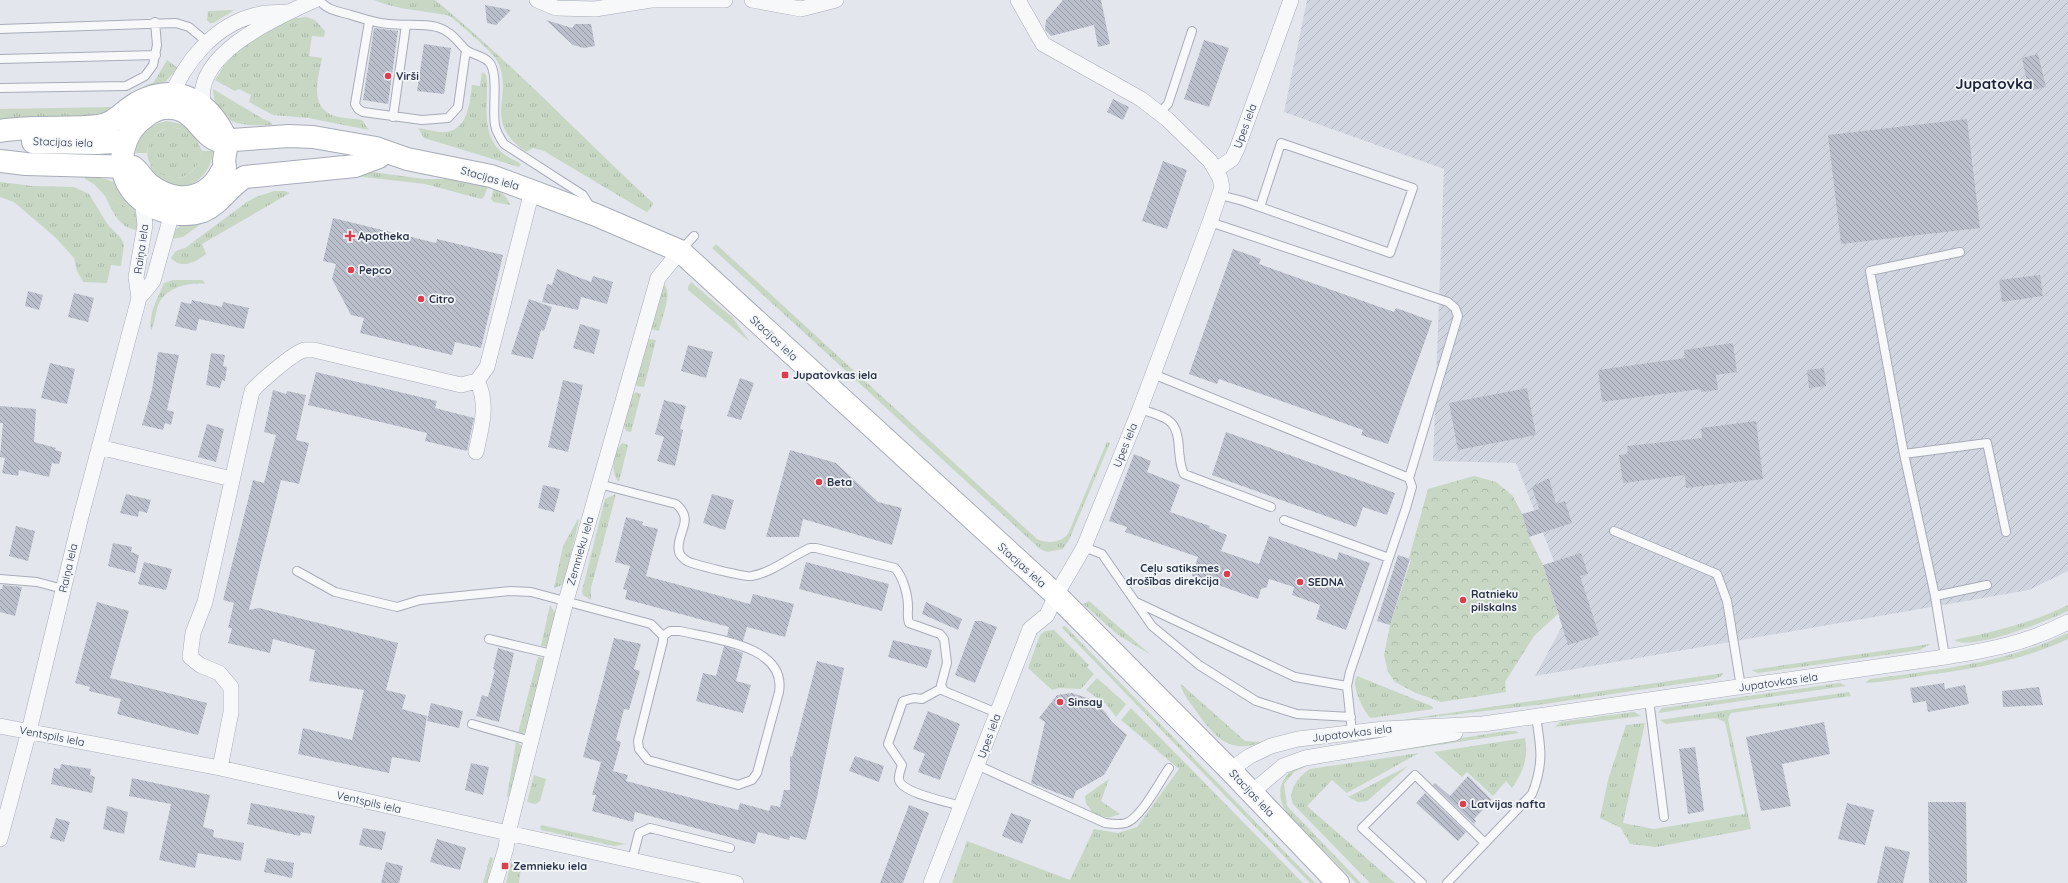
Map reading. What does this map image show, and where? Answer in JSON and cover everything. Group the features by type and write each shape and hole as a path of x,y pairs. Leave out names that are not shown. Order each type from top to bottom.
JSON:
{"main road":[{"path":"0,131 42,127 99,126 118,119 129,108 153,96 167,101"},
{"path":"185,96 204,107 217,121 227,141 224,162 225,166 211,187 178,205 157,208 142,199 132,190 123,168 125,141 132,128 140,120 167,101 185,96"},
{"name":"Stacijas iela","path":"167,101 176,109 189,114 211,138 227,141 252,137 313,137 376,148 408,158 491,176 688,250 1056,595 1230,770 1338,883"},
{"name":"Stacijas iela","path":"0,140 98,144 125,141"},
{"name":"Stacijas iela","path":"225,166 254,161 316,156 408,158"},
{"path":"178,205 193,213 210,207 224,196 236,182 245,176 355,166 379,158"},
{"name":"Stacijas iela","path":"0,161 26,164 123,168 132,167 140,172 145,181 161,192 172,197 178,205"}],"street":[{"path":"204,107 201,96 203,85 215,64 244,37 288,12 315,0"},
{"path":"537,0 556,8 594,9 651,0 725,0"},
{"path":"752,0 801,9 836,0"},
{"path":"1018,0 1043,44 1141,99 1190,141 1216,170"},
{"name":"Upes iela","path":"932,883 1030,629 1047,615 1056,595 1084,547 1140,409 1220,195 1222,187 1216,170 1232,159 1237,149 1291,0"},
{"path":"167,101 185,68 207,42 231,24 260,14 288,12"},
{"path":"220,768 231,712 231,687 219,673 200,665 190,657 193,633 205,602 252,391 260,381 304,350 314,350 461,385 477,381 487,367 532,191"},
{"name":"Raiņa iela","path":"0,839 29,731 99,447 139,298 136,277 145,225 142,199"},
{"name":"Raiņa iela","path":"139,298 153,281 178,205"},
{"name":"Zemnieku iela","path":"495,883 506,848 508,834 566,601 658,278 688,250"},
{"path":"476,452 485,415 482,393 477,381"},
{"path":"99,447 232,479"},
{"name":"Jupatovkas iela","path":"1230,770 1246,757 1271,746 1298,739 1384,728 1483,724 1741,688 1994,649 2043,635 2068,622"},
{"name":"Jupatovkas iela","path":"1251,793 1276,770 1286,764 1305,758 1466,731 1483,724"},
{"name":"Ventspils iela","path":"0,726 220,768 508,834 736,883"},
{"path":"1286,764 1300,754 1347,743 1352,738 1352,732"}],"lane":[{"path":"319,0 324,6 336,12 369,22 406,25 422,24 439,27 451,33 466,50 480,55 490,63 494,79 494,125 498,136 504,144 583,195 596,215"},
{"path":"0,29 155,22 176,23 189,27 207,42"},
{"path":"0,88 126,86 145,76 153,65 156,55 155,22"},
{"path":"369,22 355,104 358,109 363,112 393,117 438,120 448,118 458,107 466,50"},
{"path":"393,117 406,25"},
{"path":"1159,113 1168,104 1192,32"},
{"path":"0,59 156,55"},
{"path":"1220,195 1260,207 1390,253 1413,188 1281,143 1260,207"},
{"path":"1210,222 1448,302 1455,308 1458,316 1409,478 1412,487 1350,672 1347,686 1352,732"},
{"path":"1945,657 1935,596 1904,454 1870,271 1960,252"},
{"path":"1153,374 1409,478"},
{"path":"1140,409 1168,420 1174,425 1178,433 1180,462 1184,474 1271,507"},
{"path":"1904,454 1987,443 2006,532"},
{"path":"599,484 676,504 684,513 685,520 679,549 680,554 688,562 750,577 768,571 810,548 816,548 895,568 900,573 907,598 907,617 909,623 940,634 944,639 947,663 942,680 942,688 944,691 997,713"},
{"path":"1284,520 1389,558"},
{"path":"1614,531 1716,574 1727,601 1741,688"},
{"path":"1084,547 1102,554 1152,626 1200,665 1256,701 1298,714 1351,717"},
{"path":"297,571 335,592 397,608 420,600 511,591 532,592 651,624 663,636 663,641 638,741 643,756 648,760 738,785 752,780 757,773 780,683 769,660 745,646 680,631 670,631 663,636"},
{"path":"0,578 37,582 63,589"},
{"path":"1935,596 1988,586"},
{"path":"1134,601 1295,677 1347,686"},
{"path":"489,639 552,654"},
{"path":"942,688 922,699 914,698 903,701 888,744 902,765 899,781 903,787 912,792 961,806"},
{"path":"1649,700 1664,817"},
{"path":"1447,883 1484,842 1532,794 1539,776 1541,758 1536,717"},
{"path":"472,724 531,741"},
{"path":"978,766 1104,823 1117,825 1128,822 1136,816 1169,768"},
{"path":"1422,883 1362,828 1415,775 1484,842"},
{"path":"632,860 639,833 650,828 730,848"}],"shaded area":[{"path":"1307,0 2068,0 2068,571 2029,590 1535,676 1572,608 1516,463 1433,461 1444,169 1284,112"}],"green space":[{"path":"374,0 435,0 519,74 653,203 651,208 647,212 544,151 533,148 526,152 512,140 504,129 501,118 503,84 501,72 496,59 482,44 451,17 443,14 396,7"},
{"path":"208,11 233,11 213,23 210,23 207,20"},
{"path":"306,17 315,20 325,31 324,37 312,36 309,56 322,58 317,95 322,108 332,115 362,120 369,130 309,118 273,115 249,102 251,95 239,89 235,91 215,80 223,67 240,47 288,19"},
{"path":"167,60 178,68 165,82 109,115 0,124 0,109 113,107 130,93 154,82"},
{"path":"482,72 486,75 487,81 487,118 490,135 500,151 521,164 519,167 424,138 418,128 446,132 459,126 469,106 472,85 480,86"},
{"path":"213,89 263,119 271,122 272,125 241,124 225,117 219,110 215,101"},
{"path":"167,121 181,124 192,131 177,128 166,129 156,134 150,142 147,153 136,153 139,141 146,131 161,122"},
{"path":"168,128 192,131 202,151 197,166 188,174 178,178 168,177 158,173 151,165 147,155 149,144 154,136"},
{"path":"202,151 213,151 210,163 205,173 197,181 188,185 177,186 167,184 158,178 150,167 150,165 158,172 166,176 181,178 188,175 194,169 199,161"},
{"path":"372,172 424,179 461,179 488,186 484,197 481,199 425,184 355,176 354,173"},
{"path":"85,176 103,179 117,184 127,194 135,211 105,196 94,184 85,179"},
{"path":"0,182 33,186 74,187 89,194 108,225 121,238 124,245 121,266 111,265 107,283 83,282 77,271 74,258 56,238 14,202 0,197"},
{"path":"251,187 183,237 170,239 175,230 182,224 241,188"},
{"path":"494,188 504,195 510,205 494,202 491,199"},
{"path":"274,191 284,191 290,193 202,244 206,254 198,260 188,264 179,264 171,258 176,251 185,248 247,202 256,197"},
{"path":"105,196 135,211 138,222 136,230 120,222"},
{"path":"716,244 1037,539 1045,542 1054,542 1068,534 1107,442 1110,443 1069,540 1063,549 1047,552 1040,549 712,248"},
{"path":"173,280 203,280 205,284 180,286 164,296 158,304 151,331 151,318 156,300 164,283"},
{"path":"691,282 732,317 750,342 688,290"},
{"path":"663,284 666,287 667,299 659,331 651,329 651,325"},
{"path":"648,339 656,340 644,387 637,386 635,382"},
{"path":"636,392 641,394 631,432 626,431 624,426 631,396"},
{"path":"622,443 628,445 619,482 614,473 614,462 616,452"},
{"path":"1474,476 1496,482 1513,496 1522,514 1529,537 1543,565 1558,614 1534,636 1505,682 1506,692 1441,702 1416,693 1395,682 1388,672 1384,655 1390,625 1411,560 1409,558 1428,489"},
{"path":"616,494 591,588 591,600 583,595 582,591 605,499"},
{"path":"578,519 565,579 562,585 554,588 563,546"},
{"path":"1089,601 1151,655 1117,634 1083,604"},
{"path":"550,605 556,614 549,647 541,646"},
{"path":"2068,605 2068,611 2011,633 1977,642 1964,643 1954,640 2026,622"},
{"path":"1064,626 1315,883 1310,883 1062,628"},
{"path":"1054,630 1089,665 1087,667 1094,674 1081,689 1059,688 1052,690 1028,668 1040,635 1045,631"},
{"path":"2068,633 2068,639 2034,653 1998,663 1944,673 1865,683 1870,679 1971,664 1996,658 2020,652"},
{"path":"1930,644 1920,650 1758,673 1751,670"},
{"path":"538,657 543,658 544,661 527,729 523,734 518,733"},
{"path":"1724,673 1720,677 1714,679 1545,704 1381,723"},
{"path":"1357,676 1432,706 1433,709 1371,718 1363,707 1358,696 1355,686"},
{"path":"1097,678 1126,704 1116,717 1106,704 1086,690"},
{"path":"1840,683 1846,686 1658,713 1662,708"},
{"path":"1181,684 1245,741 1262,742 1240,746 1223,741 1209,728 1189,701"},
{"path":"1849,692 1851,696 1731,713 1728,719 1751,829 1656,847 1630,844 1621,828 1600,818 1608,780 1626,725 1645,723 1623,823 1654,829 1745,814 1725,722 1716,718 1666,724 1660,720"},
{"path":"1131,708 1303,883 952,883 967,841 1070,880 1094,829 1118,833 1137,827 1179,769 1121,720"},
{"path":"1634,712 1641,716 1555,727 1560,722"},
{"path":"1506,731 1516,731 1519,733 1311,764 1294,772 1284,784 1287,806 1361,883 1356,883 1288,814 1283,806 1280,791 1282,784 1291,771 1306,763"},
{"path":"1525,738 1526,758 1519,777 1512,788 1506,781 1493,796 1467,772 1462,777 1434,752"},
{"path":"516,742 521,745 521,751 509,797 507,797"},
{"path":"1419,753 1347,793 1332,780 1307,806 1395,883 1370,883 1293,804 1293,789 1298,779 1310,769"},
{"path":"1408,766 1367,801 1358,802 1348,797"},
{"path":"534,775 546,779 540,801 536,804 527,802"},
{"path":"1109,779 1101,801 1120,814 1108,818 1093,813 1086,803 1085,796"},
{"path":"543,825 626,844 614,846 541,830 540,826"},
{"path":"490,857 493,858 487,883 483,883"},
{"path":"511,862 520,865 521,867 519,883 506,883"}],"building":[{"path":"1063,0 1101,0 1110,44 1098,47 1094,25 1051,36 1045,30 1046,20"},
{"path":"485,5 511,10 496,25 487,23"},
{"path":"546,20 572,28 575,24 591,24 595,46 584,48 573,45"},
{"path":"374,28 398,31 388,104 363,100"},
{"path":"1204,40 1229,48 1209,107 1184,99"},
{"path":"424,44 451,48 444,94 417,91"},
{"path":"2038,54 2046,87 2029,91 2022,58"},
{"path":"1113,99 1129,107 1123,120 1107,112"},
{"path":"1967,119 1980,228 1841,244 1828,135"},
{"path":"1163,161 1187,170 1167,229 1142,221"},
{"path":"333,218 436,243 437,239 503,255 481,348 455,342 452,355 360,333 364,318 351,315 332,279 336,264 323,261"},
{"path":"1233,249 1261,259 1259,264 1394,312 1396,308 1432,321 1388,444 1361,435 1363,430 1219,379 1217,384 1189,374"},
{"path":"557,269 591,282 593,276 613,282 607,304 581,297 578,310 542,302 547,284 552,285"},
{"path":"2040,275 2043,296 2002,302 1999,280"},
{"path":"28,291 43,295 39,310 25,306"},
{"path":"74,293 94,298 88,322 68,317"},
{"path":"529,299 552,307 544,331 541,330 533,359 511,354"},
{"path":"192,300 222,307 223,302 249,308 244,329 199,319 196,331 175,326 181,302 191,304"},
{"path":"580,324 600,330 594,354 573,348"},
{"path":"1733,343 1737,372 1716,375 1718,390 1701,392 1701,389 1602,402 1598,370 1685,358 1684,350"},
{"path":"688,345 713,352 706,378 681,371"},
{"path":"158,352 179,355 167,410 174,412 171,425 165,423 163,430 142,425 152,390"},
{"path":"211,353 225,355 223,366 227,367 225,381 222,380 220,388 206,385"},
{"path":"50,363 75,369 67,404 41,398"},
{"path":"1824,368 1826,386 1809,388 1807,370"},
{"path":"316,372 437,401 435,408 474,418 467,451 425,441 427,433 308,405"},
{"path":"740,378 754,383 741,420 727,416"},
{"path":"563,380 583,385 568,452 548,447"},
{"path":"1527,388 1536,435 1458,450 1449,403"},
{"path":"273,390 286,394 287,391 306,395 296,440 309,443 299,484 281,480 249,610 259,608 398,643 386,690 406,695 402,709 427,716 420,762 392,757 389,773 298,754 303,728 352,740 364,690 309,681 315,650 273,639 270,653 228,643 232,628 228,628 234,603 223,600 253,480 264,483 276,435 264,432"},
{"path":"664,400 686,406 680,429 683,430 675,466 657,461 664,437 655,434"},
{"path":"0,406 36,409 34,442 56,448 55,450 62,452 59,464 52,463 49,477 19,470 18,476 2,473 5,458 0,457 3,423 0,423"},
{"path":"1756,421 1763,479 1686,488 1685,475 1623,483 1619,455 1628,454 1627,446 1702,438 1701,428"},
{"path":"207,424 224,429 216,462 198,457"},
{"path":"1226,432 1395,493 1387,515 1363,507 1356,527 1212,475"},
{"name":"Beta","path":"790,450 836,463 878,502 902,508 892,545 803,519 799,537 766,537"},
{"path":"1134,454 1151,461 1147,472 1180,485 1170,512 1210,526 1209,528 1227,535 1221,551 1259,564 1269,536 1337,560 1339,552 1370,563 1346,630 1316,619 1320,605 1292,595 1294,587 1269,579 1267,587 1261,589 1258,599 1192,576 1198,557 1125,532 1127,527 1109,521"},
{"path":"1549,478 1556,504 1565,501 1572,523 1529,537 1522,514 1539,509 1532,487"},
{"path":"543,485 560,489 554,512 538,508"},
{"path":"126,494 151,500 147,513 139,511 138,517 120,513"},
{"path":"712,494 734,500 725,530 703,523"},
{"path":"626,517 643,522 642,525 658,529 646,576 750,604 753,594 794,604 785,637 747,627 743,641 727,636 729,627 625,599 627,590 623,589 630,566 615,562"},
{"path":"16,526 35,531 28,561 9,556"},
{"path":"113,543 132,547 131,552 139,555 135,573 108,566"},
{"path":"1581,553 1588,574 1580,576 1599,635 1568,645 1543,565"},
{"path":"1398,555 1410,559 1390,625 1377,621"},
{"path":"144,562 172,569 166,590 138,584"},
{"path":"806,562 889,584 882,611 799,589"},
{"path":"3,585 22,587 15,616 0,612 0,589 2,589"},
{"path":"97,602 129,611 110,678 207,703 198,735 117,714 121,699 89,691 90,687 75,683"},
{"path":"926,602 962,619 958,630 922,614"},
{"path":"975,621 981,621 997,627 975,683 955,675"},
{"path":"614,638 641,644 634,669 640,671 629,710 624,709 616,740 621,742 613,771 628,775 626,781 738,810 740,803 769,811 771,805 780,807 784,790 790,790 790,756 792,757 817,661 844,668 817,797 806,840 790,836 789,840 758,832 755,844 635,812 633,822 592,811 596,795 592,795 601,762 583,757"},
{"path":"893,640 932,650 927,668 888,657"},
{"path":"724,646 743,653 736,681 751,685 743,713 696,701 703,673 716,676"},
{"path":"498,648 514,653 499,722 476,716 482,695 488,697 495,670 493,669"},
{"path":"1944,683 1945,689 1965,685 1969,704 1928,712 1926,701 1913,703 1910,688"},
{"path":"2039,687 2043,705 2003,707 2002,691"},
{"path":"1072,693 1093,700 1106,713 1112,722 1127,735 1104,775 1076,791 1073,799 1031,783 1045,722 1039,718 1057,695"},
{"path":"431,703 463,711 459,728 427,721"},
{"path":"928,711 960,724 940,780 918,772 925,754 913,749"},
{"path":"1824,722 1830,754 1782,764 1791,806 1761,811 1746,737"},
{"path":"1695,747 1704,811 1688,814 1679,749"},
{"path":"855,756 884,766 879,782 849,771"},
{"path":"471,763 489,767 483,795 465,790"},
{"path":"61,764 91,769 90,775 95,777 92,793 51,784 54,768 60,769"},
{"path":"1468,776 1492,800 1474,819 1476,821 1474,824 1433,785 1435,783 1450,796"},
{"path":"132,778 210,795 203,827 214,830 213,837 244,843 241,861 198,853 195,868 159,860 171,804 129,796"},
{"path":"1425,793 1466,832 1458,841 1416,803"},
{"path":"1928,802 1966,802 1967,883 1929,883"},
{"path":"251,803 315,816 311,834 301,832 300,836 247,824"},
{"path":"1847,803 1874,810 1865,845 1838,839"},
{"path":"909,805 929,813 903,883 880,883"},
{"path":"107,806 128,812 124,834 103,829"},
{"path":"1011,813 1031,820 1022,844 1002,836"},
{"path":"56,818 70,822 64,842 50,838"},
{"path":"363,828 386,832 382,850 359,845"},
{"path":"437,839 466,848 460,870 430,862"},
{"path":"1885,846 1910,852 1903,883 1877,883"},
{"path":"267,858 294,863 292,878 264,872"},
{"path":"386,862 403,866 399,883 381,883"}],"place":[{"name":"Virši","path":"388,76"},
{"name":"Apotheka","path":"350,236"},
{"name":"Pepco","path":"351,270"},
{"name":"Citro","path":"421,299"},
{"name":"Jupatovkas iela","path":"785,375"},
{"name":"Beta","path":"819,482"},
{"name":"Ceļu satiksmes drošības direkcija","path":"1227,574"},
{"name":"SEDNA","path":"1300,582"},
{"name":"Ratnieku pilskalns","path":"1463,600"},
{"name":"Sinsay","path":"1060,702"},
{"name":"Latvijas nafta","path":"1463,804"},
{"name":"Zemnieku iela","path":"505,866"}],"district":[{"name":"Jupatovka","path":"1994,84"}]}
